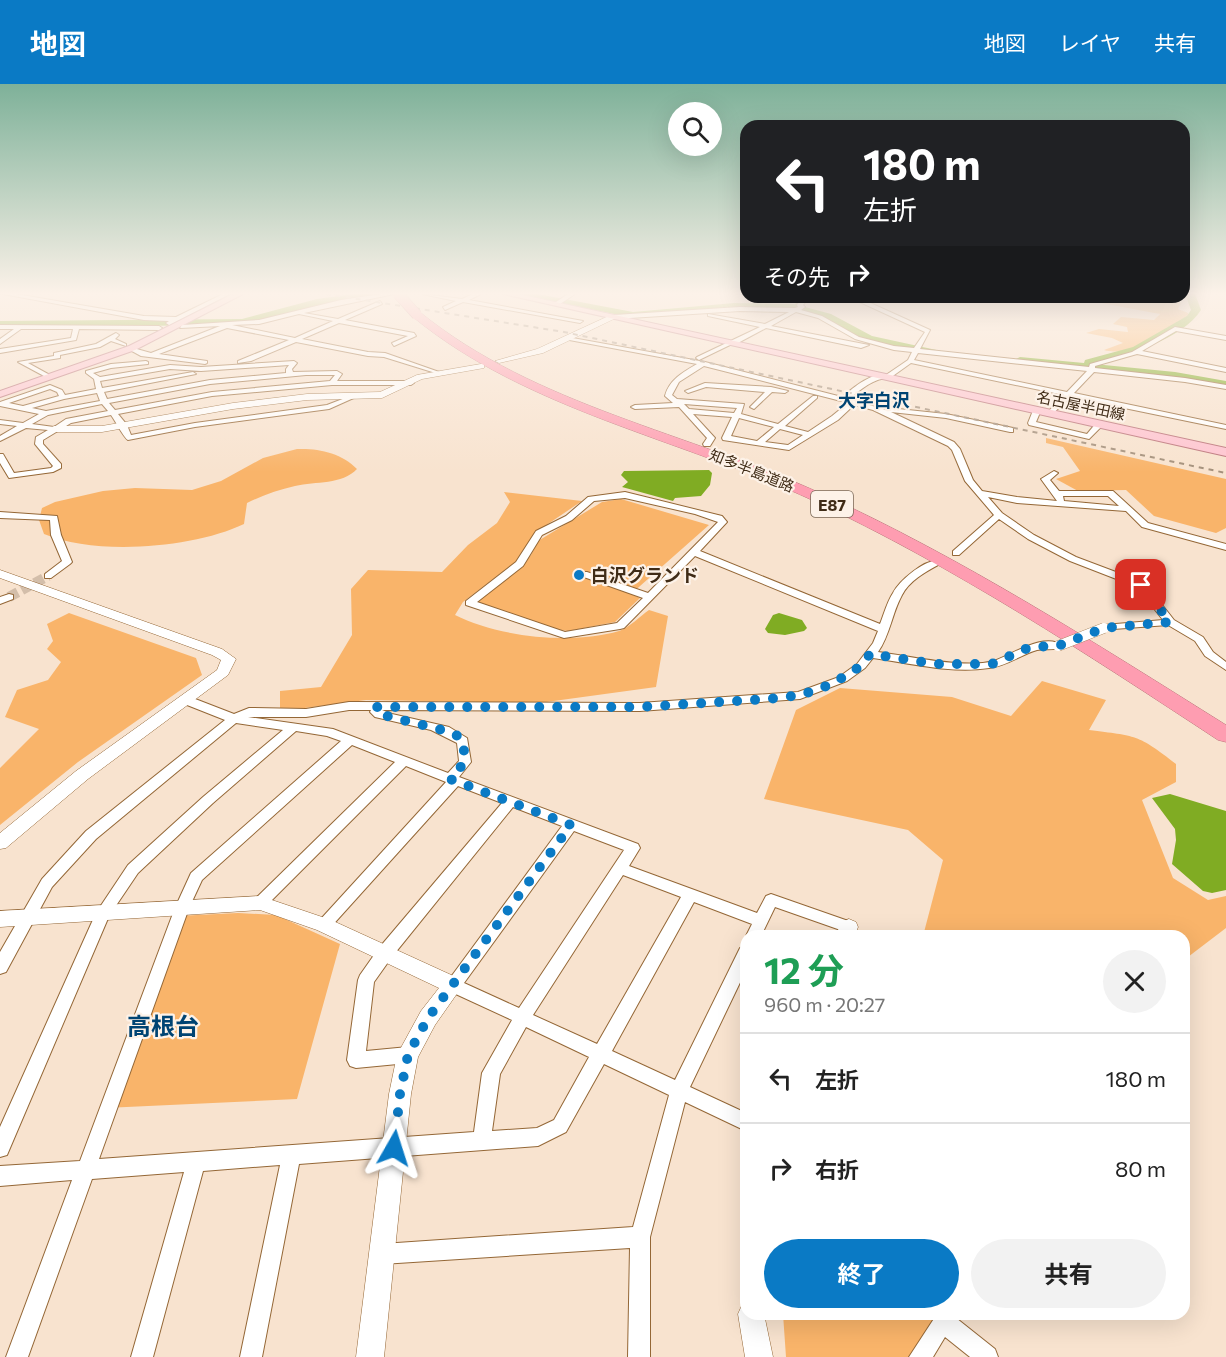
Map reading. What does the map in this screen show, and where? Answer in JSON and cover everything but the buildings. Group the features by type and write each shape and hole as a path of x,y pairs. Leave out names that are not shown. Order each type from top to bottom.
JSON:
{"highway":[{"name":"知多半島道路","path":"469,353 523,382 758,472 877,525 1022,606 1226,735"},
{"name":"知多半島道路","path":"481,353 530,380 765,469 885,522 1032,602 1226,724"}],"main road":[{"path":"0,388 108,353"},
{"path":"0,394 118,353"},
{"name":"名古屋半田線","path":"780,353 1226,452"}],"street":[{"path":"13,353 22,362 46,375"},
{"path":"22,362 58,357 56,354 59,353"},
{"path":"144,353 192,361 234,363 264,353"},
{"path":"152,356 158,353"},
{"path":"375,353 440,374"},
{"path":"500,361 530,353"},
{"path":"655,353 702,361 819,397"},
{"path":"707,444 711,438 669,396 669,390 689,370 715,353"},
{"path":"843,400 862,385 886,377 910,361 914,353"},
{"path":"960,353 1092,367 1226,387"},
{"path":"1051,413 1071,394 1092,367 1133,353"},
{"path":"1144,353 1226,370"},
{"path":"910,361 1226,427"},
{"path":"170,367 97,378 88,372 111,366 148,363 202,371 210,382"},
{"path":"25,408 63,397 202,371 294,363 289,369 290,374"},
{"path":"0,422 76,431 233,406 307,398 382,395 420,377 481,366"},
{"path":"0,404 46,413 64,413 104,402 210,382 290,374 339,374 332,383"},
{"path":"97,378 104,402 123,425 128,438 329,407 355,396"},
{"path":"232,380 235,420"},
{"path":"2,461 12,476 18,477 58,466 39,442 54,429 69,421 233,392 332,383 411,383"},
{"path":"688,391 705,385 771,389 843,400 876,408 946,416 1010,430"},
{"path":"0,404 50,387 60,391 63,397"},
{"path":"754,406 771,389"},
{"path":"759,443 819,397"},
{"path":"635,407 741,406 726,438 793,447 852,403"},
{"path":"681,406 738,415 810,435"},
{"path":"876,408 954,447 969,481 999,515 1073,559 1141,585 1170,622 1199,639 1209,654 1226,667"},
{"path":"1037,410 1032,423 1089,437 1100,424"},
{"path":"0,439 46,413"},
{"path":"1054,473 1045,479 1064,504"},
{"path":"979,493 1064,504 1128,509"},
{"path":"1057,494 1110,493 1144,525 1226,547"},
{"path":"625,495 722,520 723,525 693,552 620,626 564,635 470,603 520,564 539,533 568,518 591,499 625,495"},
{"path":"956,553 999,515"},
{"path":"0,516 54,518 56,535 67,562 48,576"},
{"path":"693,552 883,629"},
{"path":"0,967 47,883 91,835 234,719 249,711 306,713 349,706 640,707 801,695 832,684 861,666 878,644 898,592 918,572 935,563"},
{"path":"0,574 227,656 229,663 223,672 82,775 0,843"},
{"path":"584,574 650,597"},
{"path":"870,654 936,664 971,666 992,664 1030,647 1058,646 1104,628 1170,622"},
{"path":"186,700 234,719 329,732 633,848 622,869 522,1018 491,1073 482,1141"},
{"path":"324,925 453,780 465,762 463,741 454,733 379,714 376,712 377,707"},
{"path":"0,1148 103,913 133,869 208,800 294,727"},
{"path":"17,1357 182,908 196,877 350,740"},
{"path":"260,903 404,762"},
{"path":"408,1055 356,1060 366,980 385,953 510,802"},
{"path":"370,1357 400,1094 408,1055 428,1018 571,825"},
{"path":"622,869 761,921"},
{"path":"0,1176 538,1137 560,1126 599,1053 690,895"},
{"path":"756,930 771,900 842,930"},
{"path":"0,919 260,903 324,925 740,1119"},
{"path":"639,1357 640,1237 679,1091 740,964"},
{"path":"251,1357 291,1155"},
{"path":"142,1357 196,1162"},
{"path":"381,1254 640,1237"},
{"path":"752,1320 759,1357"},
{"path":"920,1357 943,1322 987,1357"}],"shaded area":[{"path":"1046,438 1226,479 1226,528 1216,533 1154,516 1126,490 1078,491 1056,479 1080,471 1063,447 1046,443"},
{"path":"297,449 313,449 337,455 357,469 344,478 295,486 259,498 247,503 244,524 199,539 172,544 117,547 65,541 44,534 39,520 42,508 55,502 103,491 135,488 192,490 221,481 263,458"},
{"path":"709,470 712,473 710,485 701,496 675,498 673,501 622,487 628,482 621,475 624,471"},
{"path":"504,492 582,501 536,532 516,562 463,602 455,615 492,629 558,638 580,638 619,631 631,625 649,610 668,616 656,687 539,703 366,700 297,709 280,708 280,691 321,687 352,635 351,589 368,570 442,572 468,545 497,523 510,502"},
{"name":"白沢グランド","path":"621,499 709,525 631,594 640,598 615,622 568,631 534,626 468,603 531,555 538,541 602,502"},
{"path":"69,613 196,658 202,675 78,762 0,825 0,768 39,729 5,717 17,690 48,680 61,662 47,649 53,641 47,624"},
{"path":"779,613 802,620 807,628 804,631 785,635 768,633 765,629 773,615"},
{"path":"1042,681 1106,700 1089,730 1136,738 1176,764 1176,782 1142,800 1173,878 1208,900 1226,896 1226,928 1190,955 1190,930 925,930 943,860 908,830 764,799 796,710 840,688 952,697 1011,716"},
{"path":"1170,794 1226,811 1226,890 1212,893 1203,891 1172,864 1176,840 1175,829 1152,798"},
{"path":"238,913 276,915 340,944 297,1099 105,1108 177,916"},
{"path":"783,1320 934,1320 915,1357 786,1357"}],"waterway":[{"path":"1089,362 1121,353"},
{"path":"1020,360 1175,376 1226,385"}],"tunnel":[{"path":"9,597 48,576"}],"railway":[{"path":"665,353 1226,473"}],"place":[{"name":"白沢グランド","path":"579,575"}],"district":[{"name":"大字白沢","path":"874,400"},
{"name":"高根台","path":"163,1025"}],"route":[{"path":"394,1148 400,1094 408,1055 428,1018 571,825 450,779 465,762 463,741 454,733 379,714 376,712 377,707 640,707 801,695 843,678 861,666 870,654 936,664 971,666 992,664 1030,647 1048,644 1058,646 1104,628 1170,622 1141,585"}]}
